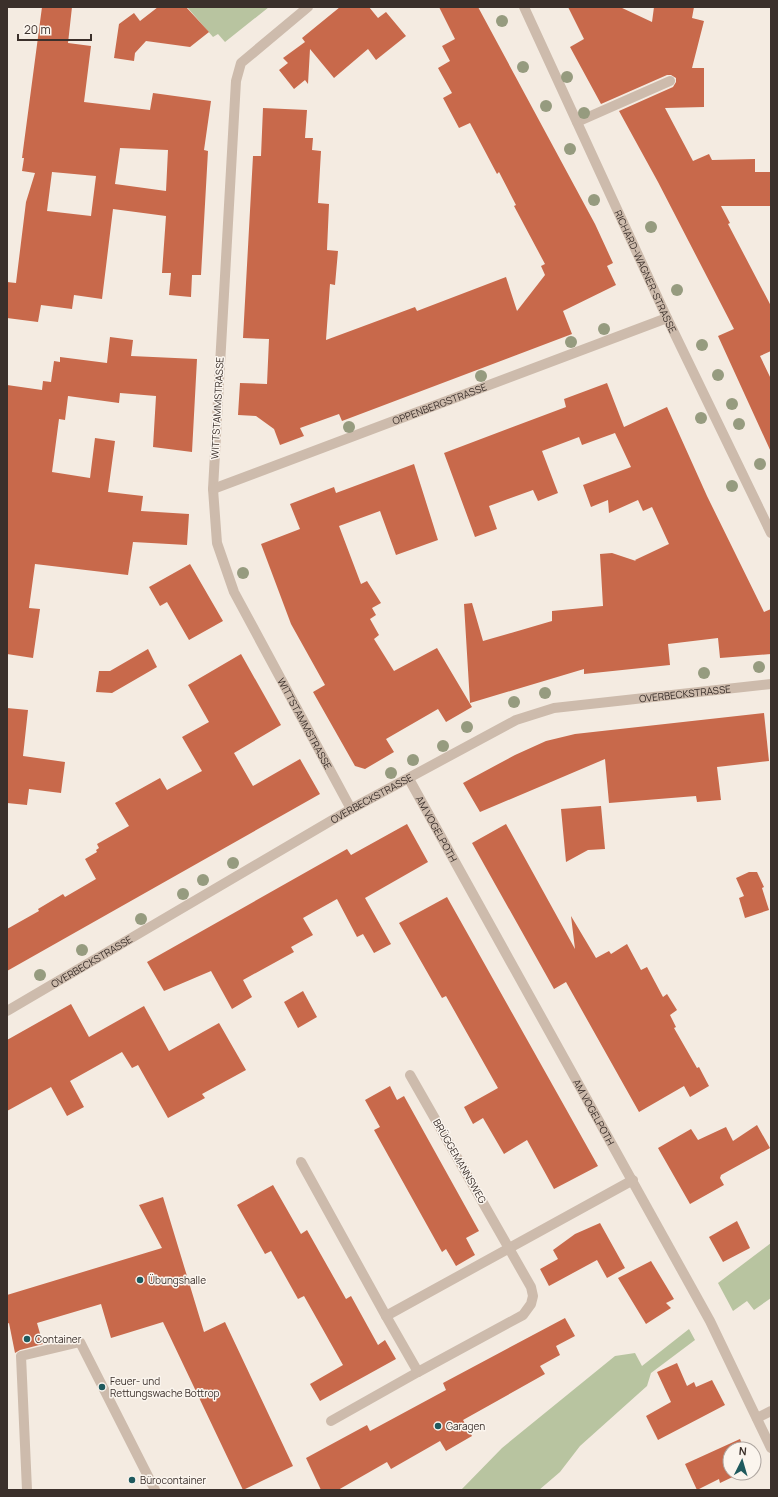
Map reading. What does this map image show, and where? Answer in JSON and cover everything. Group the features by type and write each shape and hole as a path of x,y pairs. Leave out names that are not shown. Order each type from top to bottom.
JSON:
{"street":[{"name":"WITTSTAMMSTRASSE","path":"308,7 241,63 236,81 213,489 217,543 234,592 351,809"},
{"name":"RICHARD-WAGNER-STRASSE","path":"524,7 667,318 771,533"},
{"path":"577,122 670,82"},
{"name":"OPPENBERGSTRASSE","path":"213,489 667,318"},
{"name":"OVERBECKSTRASSE","path":"7,1011 351,809 516,720 554,708 771,684"},
{"name":"AM VOGELPOTH","path":"409,779 710,1321 771,1448"},
{"name":"BRÜGGEMANNSWEG","path":"331,1421 523,1315 527,1310 533,1296 531,1287 510,1248 410,1075"},
{"path":"301,1162 418,1372"},
{"path":"386,1316 633,1180"},
{"path":"27,1490 21,1356 80,1342 155,1490"},
{"path":"757,1418 771,1411"}],"green space":[{"path":"187,7 269,7 225,42 218,34 213,37"},
{"path":"771,1243 771,1298 754,1310 747,1301 733,1311 718,1283"},
{"path":"689,1329 695,1340 651,1373 647,1386 580,1446 560,1472 539,1490 461,1490 502,1448 615,1356 635,1353 642,1366"}],"building":[{"path":"42,7 72,7 68,43 91,46 84,102 150,110 153,93 211,101 204,150 208,151 201,275 192,275 191,297 169,295 171,273 162,273 166,216 113,209 102,299 74,295 72,309 41,305 38,322 7,318 7,282 16,283 26,202 35,173 22,171 24,158 22,158","holes":["120,148 168,150 166,191 115,184","52,172 96,176 91,216 47,211"]},
{"path":"158,7 186,7 209,32 190,47 146,41 135,53 134,61 114,58 119,24 134,13 140,21"},
{"path":"340,7 369,7 378,18 386,12 406,36 376,60 368,49 334,78 310,49 308,84 305,80 294,89 279,70 288,63 283,58 305,42 302,38"},
{"path":"439,7 478,7 595,224 613,263 607,266 616,285 563,311 572,334 342,421 339,414 300,428 304,436 280,445 274,429 256,416 238,415 240,383 267,384 269,339 243,338 253,156 261,156 263,108 307,110 305,138 313,138 312,150 321,151 318,203 329,204 327,250 338,251 335,285 330,284 326,340 415,307 417,311 506,277 517,311 545,275 541,266 545,264 514,206 516,205 499,172 497,174 470,123 459,128 443,98 452,93 438,68 450,61 442,46 455,39"},
{"path":"568,7 620,7 652,22 654,7 694,7 692,18 704,21 692,68 704,68 704,107 665,108 693,161 709,154 712,160 755,159 755,172 771,172 771,206 721,206 730,223 728,224 771,306 771,351 760,356 771,379 771,452 718,336 734,329 658,182 619,111 673,87 676,82 676,78 671,75 667,75 601,104 570,47 584,39"},
{"path":"110,337 133,340 131,356 197,359 192,452 153,447 156,396 120,393 119,403 68,396 65,420 59,419 52,472 90,478 95,438 115,441 108,492 143,496 141,511 189,514 187,545 133,542 128,575 35,564 29,608 40,609 33,658 7,654 7,385 42,390 43,381 51,382 54,361 60,362 60,357 107,363"},
{"path":"607,383 624,427 667,407 707,496 764,612 771,609 771,654 720,658 718,638 668,644 670,665 584,674 584,669 470,703 464,604 472,603 483,641 552,621 552,611 603,606 600,554 612,553 636,561 635,560 669,544 652,507 643,511 638,500 609,513 608,500 591,507 583,485 631,467 615,433 582,445 579,437 542,451 558,493 538,501 533,490 489,506 497,529 475,537 444,453 566,407 564,399"},
{"path":"414,464 438,540 396,555 380,511 339,526 361,584 367,581 381,603 372,608 376,615 370,619 379,635 374,639 394,671 437,648 472,707 446,722 438,709 386,739 394,752 365,769 355,766 313,692 325,685 291,624 261,544 300,529 290,504 334,487 336,493"},
{"path":"190,564 223,621 189,640 167,602 160,606 149,587"},
{"path":"148,649 157,667 112,693 96,692 99,671 110,671"},
{"path":"241,654 281,725 234,753 253,786 300,759 320,794 7,971 7,929 39,911 38,909 63,894 65,897 96,879 85,859 97,852 96,850 99,848 97,844 129,826 115,803 160,778 167,790 202,771 182,737 209,722 188,685"},
{"path":"7,708 28,710 23,756 65,762 61,793 29,789 27,805 7,803"},
{"path":"764,713 769,761 717,767 721,800 697,802 696,796 609,803 605,759 480,812 463,783 515,755 546,741 575,734"},
{"path":"601,806 605,849 588,850 566,862 561,809"},
{"path":"407,824 428,862 365,898 391,944 374,953 363,934 357,937 337,899 303,918 313,935 291,947 294,952 243,980 252,997 232,1009 211,971 164,991 147,962 347,849 351,855"},
{"path":"506,824 575,949 571,916 596,958 609,951 611,954 627,944 641,970 647,967 663,997 667,994 677,1010 670,1015 676,1027 674,1028 697,1068 699,1067 709,1086 690,1097 684,1086 639,1112 566,982 554,989 472,843"},
{"path":"749,872 757,872 764,887 762,888 769,910 745,918 739,898 744,896 736,878"},
{"path":"447,897 598,1166 554,1189 527,1140 504,1154 483,1118 473,1124 464,1107 498,1088 446,996 442,998 399,923"},
{"path":"303,991 317,1017 298,1028 284,1002"},
{"path":"71,1004 89,1037 144,1006 169,1051 219,1023 246,1070 202,1094 205,1098 168,1118 138,1065 132,1068 122,1052 70,1081 84,1107 67,1116 51,1087 7,1111 7,1040"},
{"path":"390,1086 397,1100 404,1096 479,1231 466,1238 475,1255 456,1266 446,1249 442,1252 374,1130 380,1127 365,1100"},
{"path":"757,1125 770,1148 721,1175 720,1178 724,1185 690,1204 658,1148 691,1129 698,1140 726,1127 733,1141"},
{"path":"273,1185 301,1234 307,1230 346,1299 351,1296 378,1345 385,1340 396,1359 320,1401 310,1384 343,1365 304,1296 298,1299 271,1251 265,1254 237,1205"},
{"path":"163,1197 204,1332 225,1322 293,1466 243,1490 163,1322 111,1338 101,1304 37,1323 43,1344 20,1350 15,1353 9,1323 7,1324 7,1295 162,1248 139,1205"},
{"path":"737,1221 750,1248 723,1262 709,1237"},
{"path":"600,1223 625,1268 607,1278 597,1260 549,1286 540,1269 558,1259 553,1250 575,1234"},
{"path":"651,1261 674,1299 666,1303 671,1308 646,1324 618,1278"},
{"path":"565,1318 575,1336 556,1346 560,1355 540,1366 545,1374 463,1420 472,1436 446,1451 440,1441 391,1469 387,1462 338,1490 321,1490 306,1458 367,1425 370,1431 446,1390 443,1383"},
{"path":"677,1363 687,1386 694,1382 696,1387 712,1380 725,1405 658,1440 646,1416 671,1402 657,1372"},
{"path":"722,1447 722,1481 724,1481 720,1483 719,1479 697,1490 685,1464"}],"place":[{"name":"Übungshalle","path":"140,1280"},
{"name":"Container","path":"27,1339"},
{"name":"Feuer- und Rettungswache Bottrop","path":"102,1387"},
{"name":"Garagen","path":"438,1426"},
{"name":"Bürocontainer","path":"132,1480"}]}
